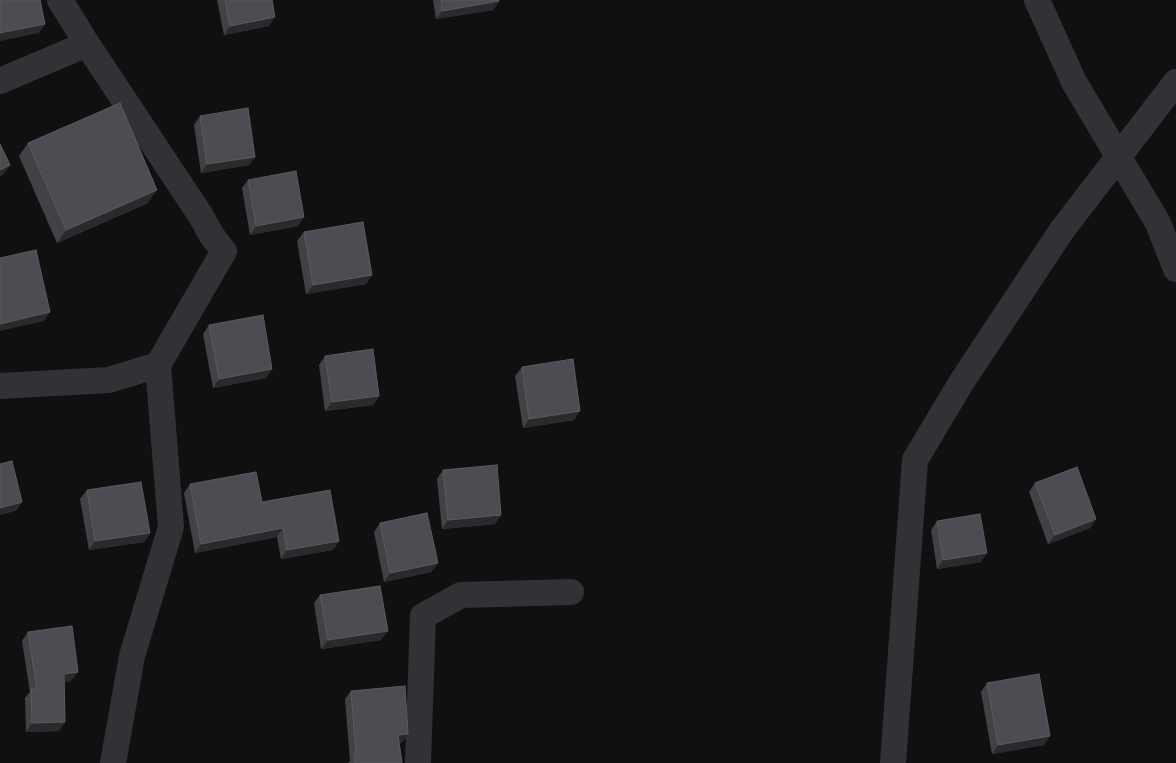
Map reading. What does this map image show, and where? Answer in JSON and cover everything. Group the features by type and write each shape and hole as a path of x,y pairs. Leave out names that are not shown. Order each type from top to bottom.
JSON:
{"street":[{"path":"60,0 201,216 212,236 224,251 158,365 170,527 132,656 113,763"},
{"path":"1037,0 1074,82 1118,160 1158,223 1176,268"},
{"path":"0,81 87,44"},
{"path":"893,763 915,460 961,383 1062,230 1118,160 1176,82"},
{"path":"0,386 109,380 158,365"},
{"path":"418,763 423,616 461,595 571,592"}],"building":[{"path":"0,0 40,0 45,24 0,33"},
{"path":"225,0 272,0 275,17 230,26"},
{"path":"441,0 499,0 499,1 442,11"},
{"path":"120,103 157,190 66,230 28,143"},
{"path":"248,108 255,157 207,164 200,116"},
{"path":"0,144 10,165 0,170"},
{"path":"296,171 304,217 256,226 248,180"},
{"path":"363,222 372,275 313,285 304,232"},
{"path":"36,250 50,312 0,324 0,258"},
{"path":"263,315 272,369 219,379 209,325"},
{"path":"373,349 379,396 332,402 325,356"},
{"path":"573,359 580,411 529,419 522,367"},
{"path":"12,461 22,502 0,508 0,464"},
{"path":"497,465 501,515 448,520 443,470"},
{"path":"1077,467 1096,519 1055,535 1035,483"},
{"path":"256,472 262,502 330,490 339,541 287,550 283,528 201,544 190,484"},
{"path":"141,482 150,533 95,541 87,490"},
{"path":"427,513 438,563 390,573 380,523"},
{"path":"980,514 987,553 943,560 937,521"},
{"path":"380,586 388,631 328,640 320,595"},
{"path":"72,626 78,672 64,674 65,722 32,723 31,689 37,689 28,632"},
{"path":"1039,674 1050,736 998,745 987,683"},
{"path":"405,686 408,734 398,735 402,763 355,763 351,691"}]}
